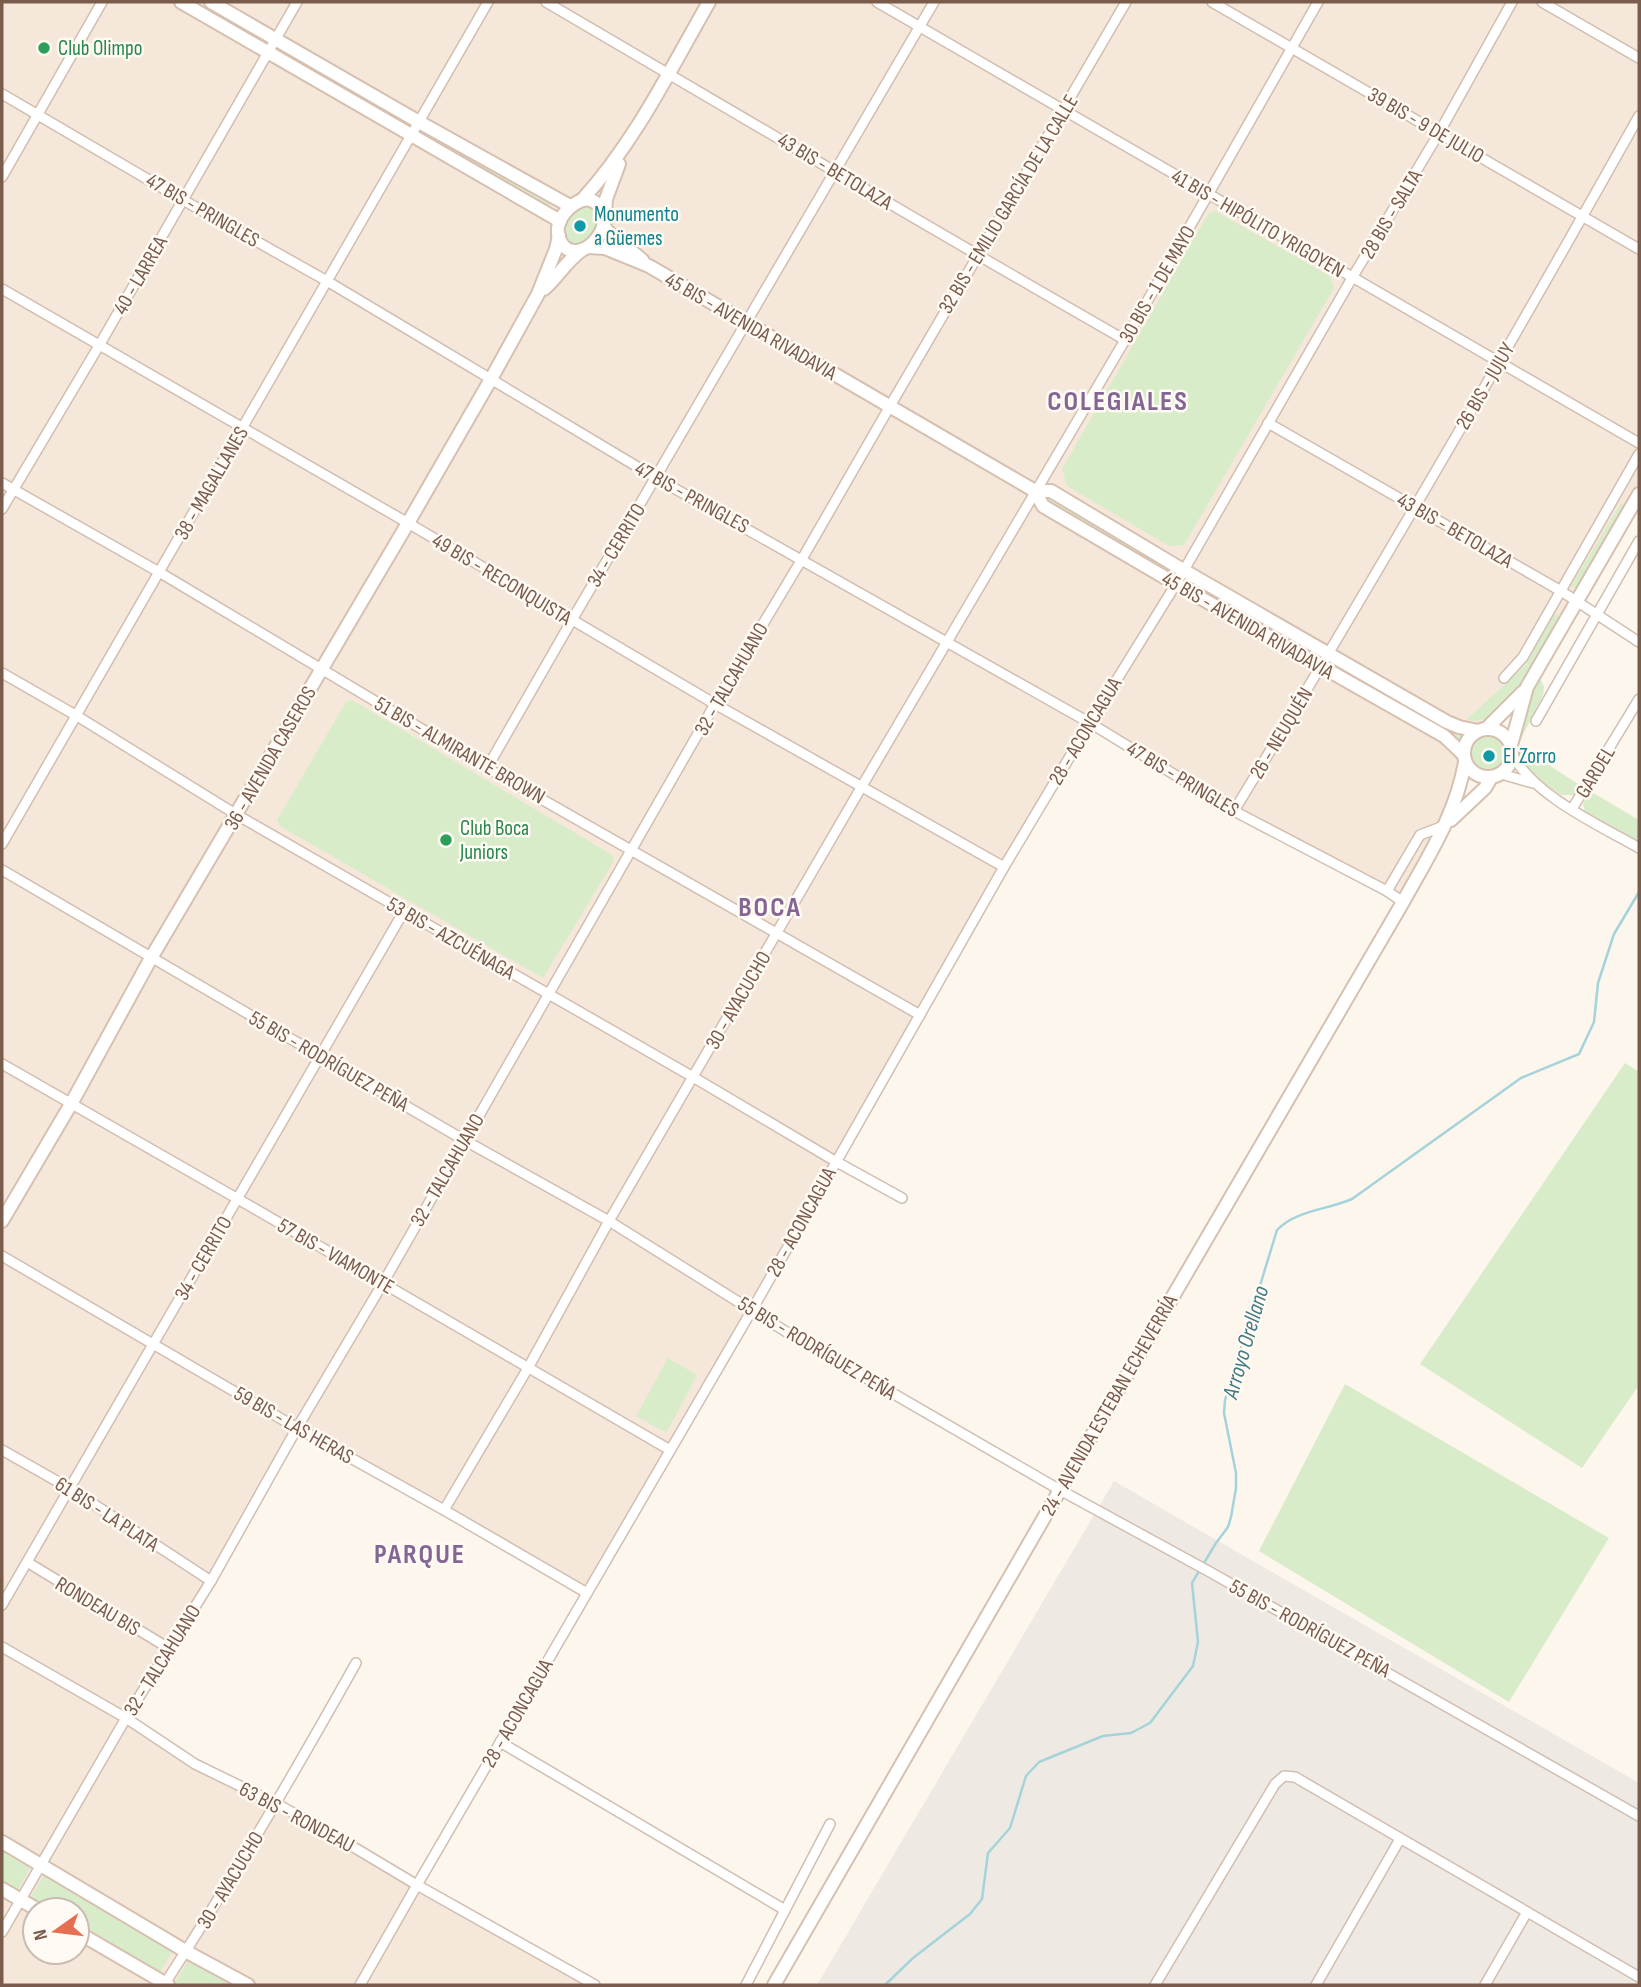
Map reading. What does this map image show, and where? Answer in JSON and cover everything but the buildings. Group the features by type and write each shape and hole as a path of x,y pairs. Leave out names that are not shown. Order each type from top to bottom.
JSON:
{"main road":[{"path":"181,2 560,221"},
{"path":"211,2 419,122 576,203 588,200 600,205 604,223"},
{"path":"628,142 606,199 604,223 596,242 587,248 573,251 567,248 559,236 560,221 608,170 628,142 709,2"},
{"name":"45 BIS - AVENIDA RIVADAVIA","path":"604,223 613,238 629,247 649,266"},
{"name":"36 - AVENIDA CASEROS","path":"2,1221 71,1104 151,958 491,379 538,294 559,236"},
{"name":"45 BIS - AVENIDA RIVADAVIA","path":"587,248 605,248 649,266 1035,491 1051,491 1447,722 1459,727 1482,730"},
{"name":"36 - AVENIDA CASEROS","path":"538,294 565,263 587,248"},
{"name":"45 BIS - AVENIDA RIVADAVIA","path":"1035,491 1043,506 1444,736 1464,759"},
{"path":"1527,687 1467,741 1464,759 1471,771 1480,777 1496,776 1507,769 1518,714 1527,687 1639,494"},
{"path":"1482,730 1501,733 1512,750"},
{"name":"24 - AVENIDA ESTEBAN ECHEVERRÍA","path":"774,1985 1403,902 1446,825 1455,803 1464,759"},
{"name":"24 - AVENIDA ESTEBAN ECHEVERRÍA","path":"1446,825 1496,776"},
{"path":"2,1842 187,1952 248,1985"},
{"path":"2,1889 21,1900"},
{"path":"91,1941 166,1985"}],"street":[{"path":"2,177 102,2"},
{"name":"40 - LARREA","path":"2,509 297,2"},
{"name":"38 - MAGALLANES","path":"2,844 488,2"},
{"name":"43 BIS - BETOLAZA","path":"546,2 1125,340"},
{"name":"41 BIS - HIPÓLITO YRIGOYEN","path":"877,2 1639,443"},
{"name":"34 - CERRITO","path":"488,768 934,2"},
{"name":"32 BIS - EMILIO GARCÍA DE LA CALLE","path":"890,406 1126,2"},
{"name":"39 BIS - 9 DE JULIO","path":"1212,2 1639,249"},
{"name":"30 BIS - 1 DE MAYO","path":"1035,491 1125,340 1318,2"},
{"name":"28 BIS - SALTA","path":"1183,570 1352,278 1439,134 1512,2"},
{"path":"1542,2 1639,58"},
{"name":"47 BIS - PRINGLES","path":"2,94 327,281 656,478 1090,723 1234,811 1403,902"},
{"name":"26 BIS - JUJUY","path":"1328,654 1639,116"},
{"name":"49 BIS - RECONQUISTA","path":"2,289 715,704 1004,867"},
{"name":"32 - TALCAHUANO","path":"23,1896 126,1718 211,1581 715,704 890,406"},
{"name":"43 BIS - BETOLAZA","path":"1268,424 1561,590 1639,642"},
{"path":"1504,678 1522,657 1639,454"},
{"name":"51 BIS - ALMIRANTE BROWN","path":"2,483 159,572 488,768 920,1015"},
{"name":"30 - AYACUCHO","path":"444,1510 528,1368 609,1221 1035,491"},
{"path":"1536,721 1639,541"},
{"name":"28 - ACONCAGUA","path":"360,1985 752,1310 1004,867 1183,570"},
{"name":"26 - NEUQUÉN","path":"1234,811 1328,654"},
{"name":"53 BIS - AZCUÉNAGA","path":"2,673 237,815 902,1198"},
{"name":"GARDEL","path":"1572,809 1639,699"},
{"path":"1512,750 1520,768 1534,783 1572,809 1638,845"},
{"path":"1496,776 1534,783"},
{"name":"24 - AVENIDA ESTEBAN ECHEVERRÍA","path":"1387,891 1420,835 1446,825"},
{"name":"55 BIS - RODRÍGUEZ PEÑA","path":"2,870 464,1140 609,1221 785,1331 1060,1490 1210,1572 1639,1816"},
{"name":"34 - CERRITO","path":"2,1605 404,911"},
{"name":"57 BIS - VIAMONTE","path":"2,1064 670,1450"},
{"name":"59 BIS - LAS HERAS","path":"2,1256 586,1593"},
{"name":"61 BIS - LA PLATA","path":"2,1450 69,1488 211,1581"},
{"name":"RONDEAU BIS","path":"27,1562 170,1649"},
{"name":"63 BIS - RONDEAU","path":"2,1647 126,1718 195,1763 330,1833 416,1885 595,1985"},
{"name":"30 - AYACUCHO","path":"166,1985 277,1804 356,1663"},
{"path":"500,1742 785,1910"},
{"path":"1155,1985 1275,1784 1284,1776 1295,1777 1639,1977"},
{"path":"746,1985 830,1824"},
{"path":"1316,1985 1401,1839"},
{"name":"32 - TALCAHUANO","path":"2,1932 21,1900"},
{"path":"1485,1985 1527,1912"}],"shaded area":[{"path":"2,2 1639,2 1639,494 1527,687 1467,741 1464,748 1463,776 1403,902 1234,811 1090,723 587,1593 297,1428 126,1718 195,1764 277,1804 595,1985 2,1985"},
{"path":"1114,1481 1639,1783 1639,1985 817,1985"}],"green space":[{"path":"285,51 404,120 402,123 283,54"},
{"path":"430,134 550,203 548,207 429,138"},
{"path":"580,206 595,212 597,226 594,234 587,240 568,243 564,231 565,222"},
{"path":"1215,211 1330,276 1334,288 1184,545 1169,546 1067,486 1062,469 1208,214"},
{"path":"1049,496 1174,571 1172,575 1047,500"},
{"path":"1621,503 1626,507 1577,590 1571,586"},
{"path":"1189,580 1316,652 1314,656 1187,584"},
{"path":"1558,613 1559,621 1522,686 1496,713 1481,720 1466,720 1525,666 1553,616"},
{"path":"1332,662 1447,729 1464,734 1459,743 1331,665"},
{"path":"1541,680 1543,695 1520,741 1527,699"},
{"name":"Club Boca Juniors","path":"352,700 612,855 614,861 543,978 280,826 277,820 346,702"},
{"path":"1489,735 1503,740 1508,754 1503,768 1489,773 1475,768 1470,754 1475,740"},
{"path":"1521,747 1581,786 1575,795 1561,795 1534,777 1523,767 1519,757"},
{"path":"1590,791 1639,820 1637,841 1585,811 1583,804"},
{"path":"1625,1063 1639,1072 1639,1385 1582,1468 1420,1364"},
{"path":"668,1358 697,1375 667,1432 636,1416"},
{"path":"1345,1384 1609,1538 1509,1702 1259,1551"},
{"path":"2,1851 30,1868 18,1890 2,1880"},
{"path":"44,1875 80,1896 32,1896"},
{"path":"91,1902 173,1950 160,1972 91,1931"},
{"path":"189,1959 237,1985 175,1983"}],"waterway":[{"name":"Arroyo Orellano","path":"885,1985 913,1958 970,1914 982,1899 988,1853 1010,1828 1026,1776 1039,1762 1103,1736 1131,1733 1150,1723 1193,1666 1198,1642 1192,1583 1228,1527 1236,1488 1236,1473 1224,1413 1225,1400 1277,1230 1302,1214 1352,1199 1521,1078 1579,1054 1594,1022 1598,983 1614,934 1639,892"}],"place":[{"name":"Club Olimpo","path":"44,48"},
{"name":"Monumento a Güemes","path":"580,226"},
{"name":"El Zorro","path":"1489,756"},
{"name":"Club Boca Juniors","path":"446,840"}],"district":[{"name":"COLEGIALES","path":"1118,400"},
{"name":"BOCA","path":"770,906"},
{"name":"PARQUE","path":"420,1553"}]}
